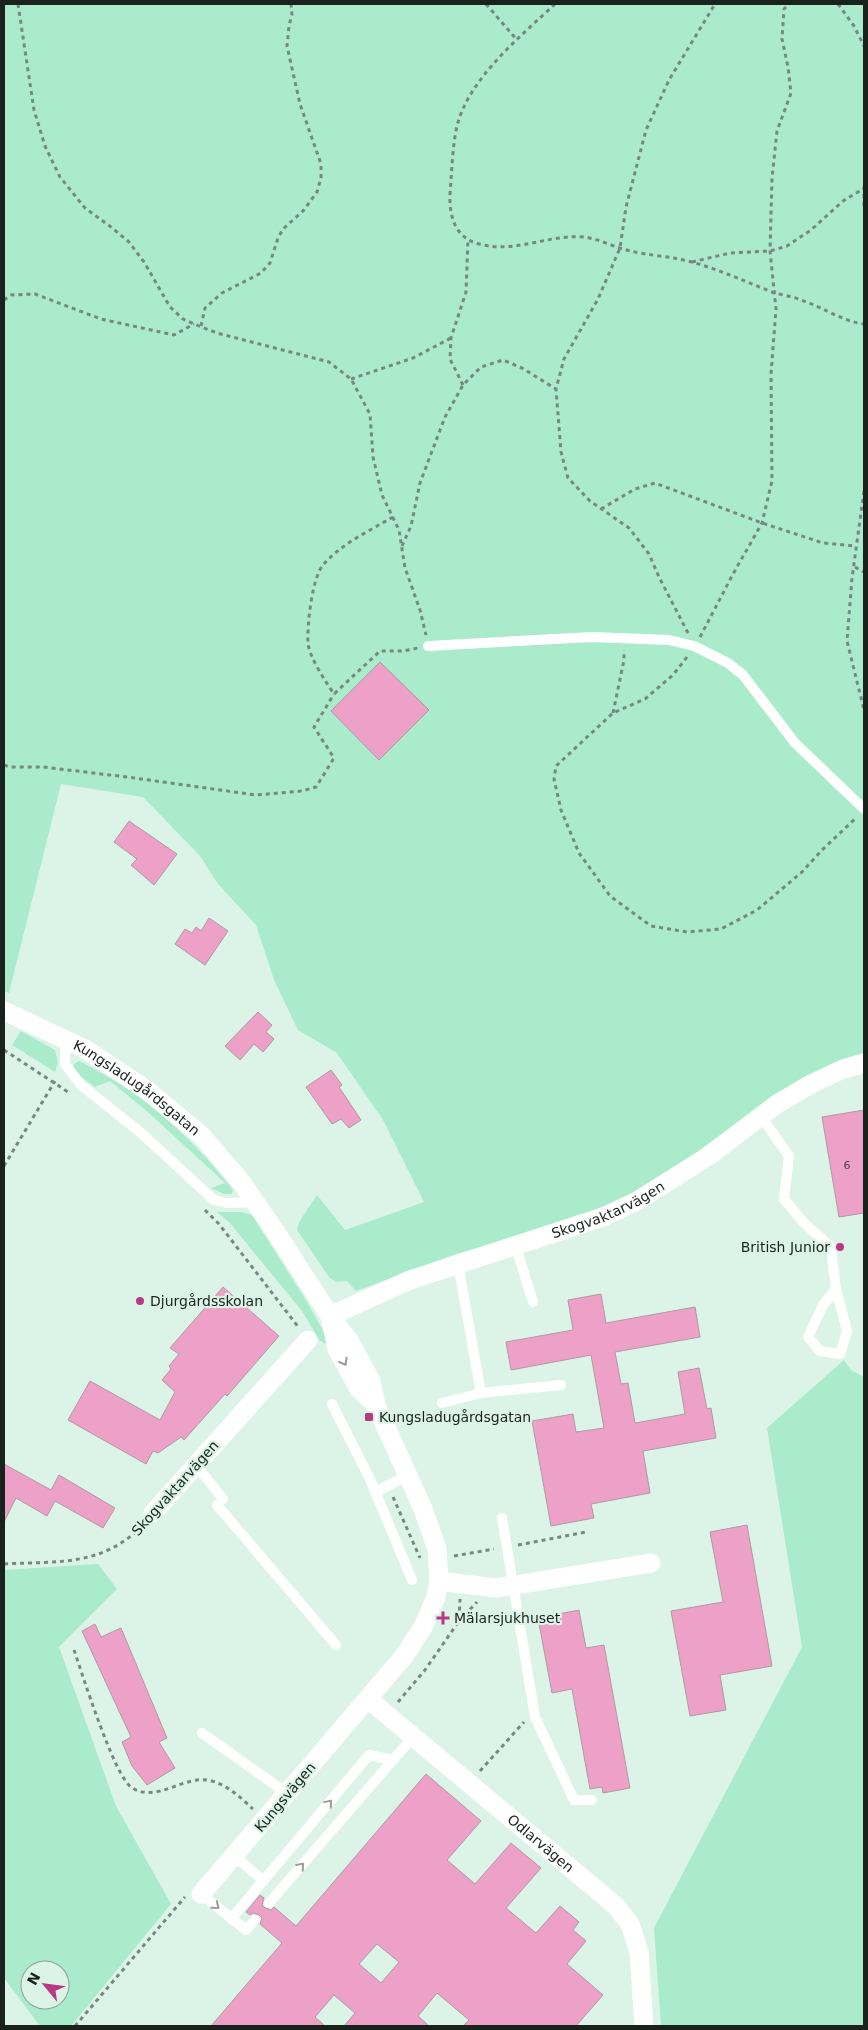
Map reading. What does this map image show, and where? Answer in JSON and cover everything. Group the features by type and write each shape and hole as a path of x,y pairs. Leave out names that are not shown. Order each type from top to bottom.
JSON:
{"street":[{"name":"Kungsladugårdsgatan","path":"4,1011 85,1049 147,1090 202,1136 255,1202 279,1236 330,1316 350,1342 371,1380 376,1405 423,1509 437,1549 438,1581 436,1597 423,1628 405,1655 368,1699"},
{"name":"Skogvaktarvägen","path":"330,1316 410,1280 603,1216 637,1201 710,1155 761,1116 810,1084 844,1069 864,1063"},
{"name":"Skogvaktarvägen","path":"153,1513 308,1340"},
{"path":"438,1581 491,1588 650,1563"},
{"name":"Odlarvägen","path":"368,1699 616,1906 630,1924 639,1952 644,2026"},
{"name":"Kungsvägen","path":"194,1895 234,1856 368,1699"}],"lane":[{"path":"428,646 592,637 669,640 696,646 728,663 743,675 795,743 864,811"},
{"path":"65,1039 65,1064 81,1085 140,1132 214,1200 228,1203 255,1202"},
{"path":"761,1116 789,1156 784,1199 804,1223 831,1247 836,1288 847,1331 840,1354 820,1351 808,1337 823,1305 836,1288"},
{"path":"515,1244 533,1302"},
{"path":"458,1264 481,1393"},
{"path":"442,1403 481,1393 561,1385"},
{"path":"332,1404 376,1492 412,1580"},
{"path":"196,1465 220,1502 336,1645"},
{"path":"376,1492 408,1475"},
{"path":"502,1518 535,1717 574,1800 592,1800"},
{"path":"202,1733 288,1794"},
{"path":"269,1903 413,1737"},
{"path":"231,1919 369,1755 393,1760"},
{"path":"234,1856 264,1881"},
{"path":"194,1895 246,1930 255,1920"}],"path":[{"path":"4,765 10,767 43,767 256,795 302,792 316,787 334,758 314,727 334,694 380,651 403,651 428,646 420,610 405,568 399,530 382,495 373,457 370,414 351,379 329,362 217,333 184,319 170,307 144,262 129,242 85,208 60,177 45,146 34,110 18,4"},
{"path":"486,4 518,40"},
{"path":"556,4 482,77 470,97 458,124 454,141 449,207 454,225 468,239 478,244 502,248 566,237 585,237 632,252 651,253 692,262 774,293 801,299 844,319 864,324"},
{"path":"696,646 659,577 649,554 629,528 590,501 568,478 561,452 556,389 564,359 598,299 620,248 626,208 646,130 669,80 715,4"},
{"path":"789,4 784,9 782,38 791,93 777,130 772,178 770,251 776,309 771,374 772,481 762,523 696,646 673,676 645,700 613,713 556,766 554,779 561,810 579,853 610,896 651,926 687,932 721,929 757,910 802,872 844,828 864,811"},
{"path":"838,4 854,26 864,46"},
{"path":"200,326 205,308 222,293 261,273 270,263 283,229 303,211 317,192 321,164 300,104 287,46 293,5"},
{"path":"692,262 730,253 770,251 787,246 811,230 843,201 864,188"},
{"path":"864,188 864,207"},
{"path":"463,385 450,359 451,338 466,292 468,239"},
{"path":"4,300 11,295 35,294 101,319 174,335 194,324"},
{"path":"351,379 413,358 451,338"},
{"path":"402,547 411,526 423,475 445,417 463,385 481,367 503,360 522,368 556,389"},
{"path":"601,509 635,489 655,483 762,523 824,543 856,546"},
{"path":"864,491 852,578 847,641 864,710"},
{"path":"334,694 322,677 308,644 312,590 322,566 340,549 393,517"},
{"path":"854,567 864,572"},
{"path":"613,713 624,660 624,638"},
{"path":"4,1050 55,1081 70,1093"},
{"path":"4,1166 55,1081"},
{"path":"198,1203 219,1224 308,1340"},
{"path":"388,1485 421,1561"},
{"name":"Skogvaktarvägen","path":"4,1564 85,1558 104,1553 124,1543 153,1513"},
{"path":"459,1621 461,1584"},
{"path":"387,1715 425,1670 459,1621 491,1588"},
{"path":"74,1650 116,1765 131,1787 147,1794 194,1781 211,1781 232,1790 258,1813"},
{"path":"474,1778 522,1723 535,1717"},
{"path":"75,2026 194,1895"}],"green space":[{"path":"4,4 864,4 864,1055 757,1108 664,1176 617,1202 514,1237 456,1254 356,1291 347,1281 336,1282 329,1277 297,1230 299,1222 317,1195 345,1230 424,1202 383,1120 337,1053 298,1030 274,980 256,925 218,884 200,856 143,797 61,784 9,993 4,991"},
{"path":"21,1031 55,1050 58,1063 55,1072 12,1045"},
{"path":"79,1061 123,1086 164,1116 217,1170 233,1190 232,1194 224,1194 211,1188 225,1183 149,1113 110,1081 95,1087 72,1070 74,1064"},
{"path":"217,1212 241,1212 252,1215 307,1302 330,1343 329,1345 320,1341 302,1311 229,1222"},
{"path":"844,1360 851,1370 864,1377 864,2026 661,2026 654,1928 802,1647 767,1428"},
{"path":"98,1564 117,1589 59,1647 116,1806 171,1904 71,2026 40,2026 28,2010 70,2010 70,1960 20,1960 20,1999 4,1978 4,1570"}],"building":[{"path":"380,662 429,710 379,760 331,711"},
{"path":"129,821 177,854 154,885 131,865 137,859 114,842"},
{"path":"209,918 228,931 205,965 175,944 185,929 192,933 196,927 201,931"},
{"path":"258,1012 272,1025 266,1032 274,1039 263,1052 254,1044 240,1060 225,1046"},
{"path":"331,1070 342,1085 339,1087 361,1120 349,1128 341,1119 332,1124 306,1087"},
{"path":"864,1110 864,1213 839,1217 822,1117"},
{"path":"223,1287 279,1336 227,1396 225,1394 184,1440 181,1437 158,1453 153,1451 146,1464 68,1420 90,1381 160,1420 175,1392 162,1380 171,1369 169,1366 179,1354 170,1348"},
{"path":"601,1294 606,1323 695,1307 700,1337 615,1352 621,1384 628,1383 635,1423 685,1414 678,1372 699,1368 707,1409 711,1408 716,1438 643,1451 650,1493 591,1504 594,1518 551,1526 532,1421 573,1414 576,1432 604,1428 591,1355 511,1370 506,1342 573,1330 568,1300"},
{"path":"4,1464 51,1490 59,1475 115,1508 103,1528 55,1501 47,1516 16,1498 4,1522"},
{"path":"747,1525 772,1666 720,1675 726,1710 690,1716 671,1611 723,1602 710,1532"},
{"path":"579,1610 586,1648 604,1645 630,1788 603,1793 602,1787 590,1789 572,1689 552,1693 538,1618"},
{"path":"95,1624 101,1637 121,1628 167,1738 159,1742 175,1768 147,1785 132,1766 122,1742 131,1737 82,1631"},
{"path":"426,1774 481,1821 447,1860 475,1884 511,1843 541,1868 506,1908 536,1933 560,1906 579,1922 573,1930 586,1941 567,1964 603,1995 576,2026 463,2026 469,2020 437,1993 418,2016 429,2026 344,2026 355,2013 334,1995 315,2017 325,2026 211,2026 282,1943 260,1924 262,1918 259,1915 253,1913 250,1915 246,1912 260,1895 264,1898 262,1905 265,1908 271,1910 274,1907 296,1926","holes":["377,1944 399,1962 381,1983 359,1964"]}],"place":[{"name":"British Junior","path":"840,1247"},
{"name":"Djurgårdsskolan","path":"140,1301"},
{"name":"Kungsladugårdsgatan","path":"369,1417"},
{"name":"Mälarsjukhuset","path":"443,1618"}]}
